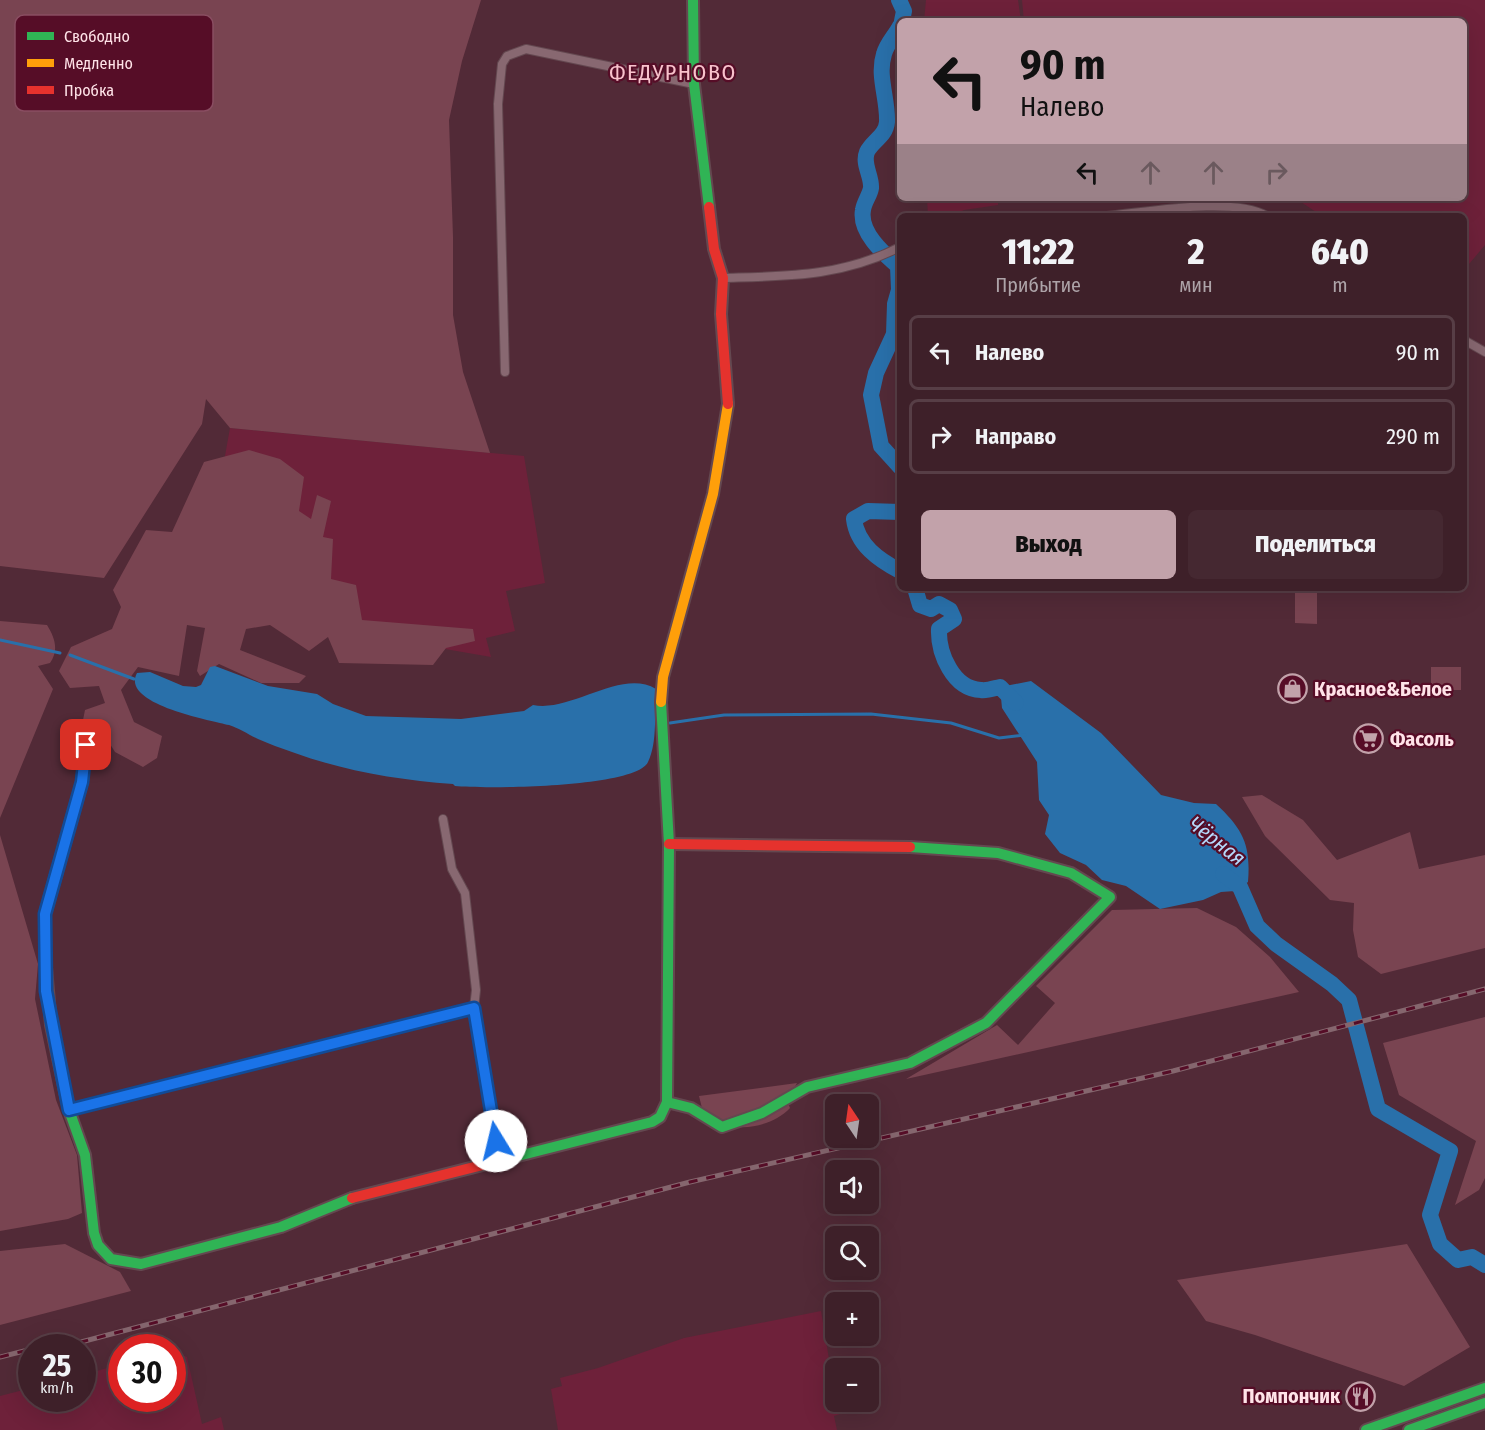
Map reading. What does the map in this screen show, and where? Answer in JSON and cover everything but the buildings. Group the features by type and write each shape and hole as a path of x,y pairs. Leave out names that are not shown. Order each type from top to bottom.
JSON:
{"street":[{"path":"86,745 82,782 45,914 46,991 69,1110 85,1155 98,1245 111,1259 124,1264 141,1264 183,1255 281,1227 344,1200 652,1122 660,1117 667,1102 669,844 661,705 663,677 713,494 728,412 722,314 723,278 714,249 694,84 693,0"},
{"path":"505,372 498,104 502,64 507,56 526,49 694,84"},
{"path":"1148,213 1243,206 1260,213"},
{"path":"723,278 806,276 829,273 871,261 897,249"},
{"path":"1467,342 1485,352"},
{"path":"443,819 452,869 465,893 476,990 474,1008 500,1161"},
{"path":"667,1102 691,1108 722,1127 734,1125 762,1113 807,1087 910,1062 986,1023 1110,897 1071,873 998,853 931,847 669,844"},
{"path":"69,1110 474,1008"},
{"path":"1366,1430 1485,1388"},
{"path":"1409,1430 1485,1403"}],"shaded area":[{"path":"0,0 481,0 462,61 449,120 453,315 463,372 490,453 230,428 206,399 202,424 104,578 0,566"},
{"path":"926,0 1018,0 1021,18 924,18"},
{"path":"1022,0 1485,0 1485,245 1467,266 1467,213 1318,213 1301,202 1467,201 1467,18 1024,18"},
{"path":"927,201 998,201 998,205 957,213 928,213"},
{"path":"230,428 524,456 545,583 506,591 515,631 486,638 491,657 198,606"},
{"path":"249,450 280,459 304,477 299,511 311,519 317,495 331,501 323,537 333,539 331,579 356,585 362,620 473,629 475,641 446,648 433,665 339,663 328,637 309,651 270,625 246,629 240,650 306,676 299,683 261,683 219,664 200,676 197,671 205,628 187,625 179,676 138,667 121,690 134,722 162,736 157,758 143,767 115,752 105,736 82,725 85,710 105,703 99,686 70,688 59,671 71,647 112,629 121,607 113,590 146,530 172,532 204,462"},
{"path":"1295,591 1317,591 1317,624 1295,623"},
{"path":"0,621 47,625 54,639 55,649 50,663 38,666 53,689 0,818"},
{"path":"1431,667 1461,667 1461,690 1431,690"},
{"path":"1262,795 1303,820 1337,860 1410,832 1419,869 1485,855 1485,948 1381,974 1358,957 1353,930 1354,903 1330,900 1265,836 1242,797"},
{"path":"0,835 38,964 35,999 56,1100 77,1155 82,1213 68,1219 0,1231"},
{"path":"1197,908 1236,927 1270,957 1299,992 906,1079 997,1025 1018,1045 1055,1003 1036,986 1112,910"},
{"path":"1485,1017 1485,1178 1479,1190 1455,1205 1476,1141 1399,1095 1383,1043"},
{"path":"797,1083 787,1101 790,1108 784,1114 768,1122 749,1127 731,1126 719,1122 702,1108 699,1096"},
{"path":"65,1244 120,1272 131,1291 0,1325 0,1251"},
{"path":"1407,1244 1470,1347 1404,1386 1255,1335 1206,1321 1177,1280"},
{"path":"821,1311 825,1346 829,1358 825,1358 825,1412 839,1412 840,1414 834,1416 837,1430 558,1430 551,1389 562,1386 560,1378 598,1368 684,1338"},
{"path":"187,1357 202,1424 221,1417 224,1430 0,1430 0,1396 18,1391 18,1412 96,1412 96,1371 108,1368 108,1412 186,1412"}],"water":[{"path":"215,666 268,686 317,694 333,704 366,716 461,719 524,711 533,705 548,706 612,687 642,684 656,689 653,745 648,762 637,771 617,777 590,782 526,787 455,786 371,774 312,759 266,743 233,726 170,709 142,694 135,684 137,673 150,672 183,686 196,687 201,685 210,667"},
{"path":"1031,681 1101,733 1161,795 1194,803 1216,804 1233,822 1243,838 1248,858 1248,882 1235,891 1221,892 1203,900 1160,909 1126,886 1102,880 1086,865 1060,853 1045,834 1049,815 1039,800 1037,762 1002,708 1000,687"}],"waterway":[{"name":"Чёрная","path":"899,0 904,11 903,18"},
{"name":"Чёрная","path":"897,31 887,46 882,62 887,122 882,135 867,152 866,166 871,188 864,207 863,218 873,241 897,265"},
{"name":"Чёрная","path":"897,297 894,334 876,373 871,395 881,446 897,464"},
{"name":"Чёрная","path":"897,512 868,511 854,519 864,544 877,557 897,569"},
{"name":"Чёрная","path":"916,591 920,605 931,609 939,604 950,610 954,619 939,629 939,638 944,659 955,677 971,688 988,690 1000,687 1016,703"},
{"path":"0,640 60,653"},
{"path":"70,655 134,679"},
{"path":"670,723 724,715 871,714 951,723 999,738 1025,735"},
{"name":"Чёрная","path":"1223,874 1240,887 1257,926 1276,944 1332,984 1349,1000 1378,1109 1450,1151 1430,1215 1440,1244 1458,1260 1472,1257 1485,1265"}],"railway":[{"path":"96,1338 690,1182 1173,1071 1485,989"},
{"path":"0,1357 18,1352"}],"traffic: fast":[{"path":"693,0 694,84 709,207"},
{"path":"514,1157 652,1122 660,1117 667,1102 669,844 661,702"},
{"path":"86,745 82,782 45,914 45,956 51,1025 69,1110 85,1155 94,1233 98,1245 111,1259 141,1264 281,1227 352,1198"},
{"path":"667,1102 691,1108 722,1127 762,1113 807,1087 910,1063 986,1023 1110,897 1071,873 998,853 910,847"},
{"path":"1366,1430 1485,1388"},
{"path":"1409,1430 1485,1403"}],"traffic: slow":[{"path":"661,702 663,677 713,494 728,404"}],"traffic: jam":[{"path":"709,207 714,249 723,278 721,314 728,404"},
{"path":"669,844 910,847"},
{"path":"352,1198 514,1157"}],"place":[{"name":"Красное&Белое","path":"1293,689"},
{"name":"Фасоль","path":"1369,739"},
{"name":"Помпончик","path":"1361,1396"}],"district":[{"name":"ФЕДУРНОВО","path":"673,72"}],"route":[{"path":"86,745 82,782 73,820 45,914 46,991 69,1110 474,1008 496,1141"}]}
